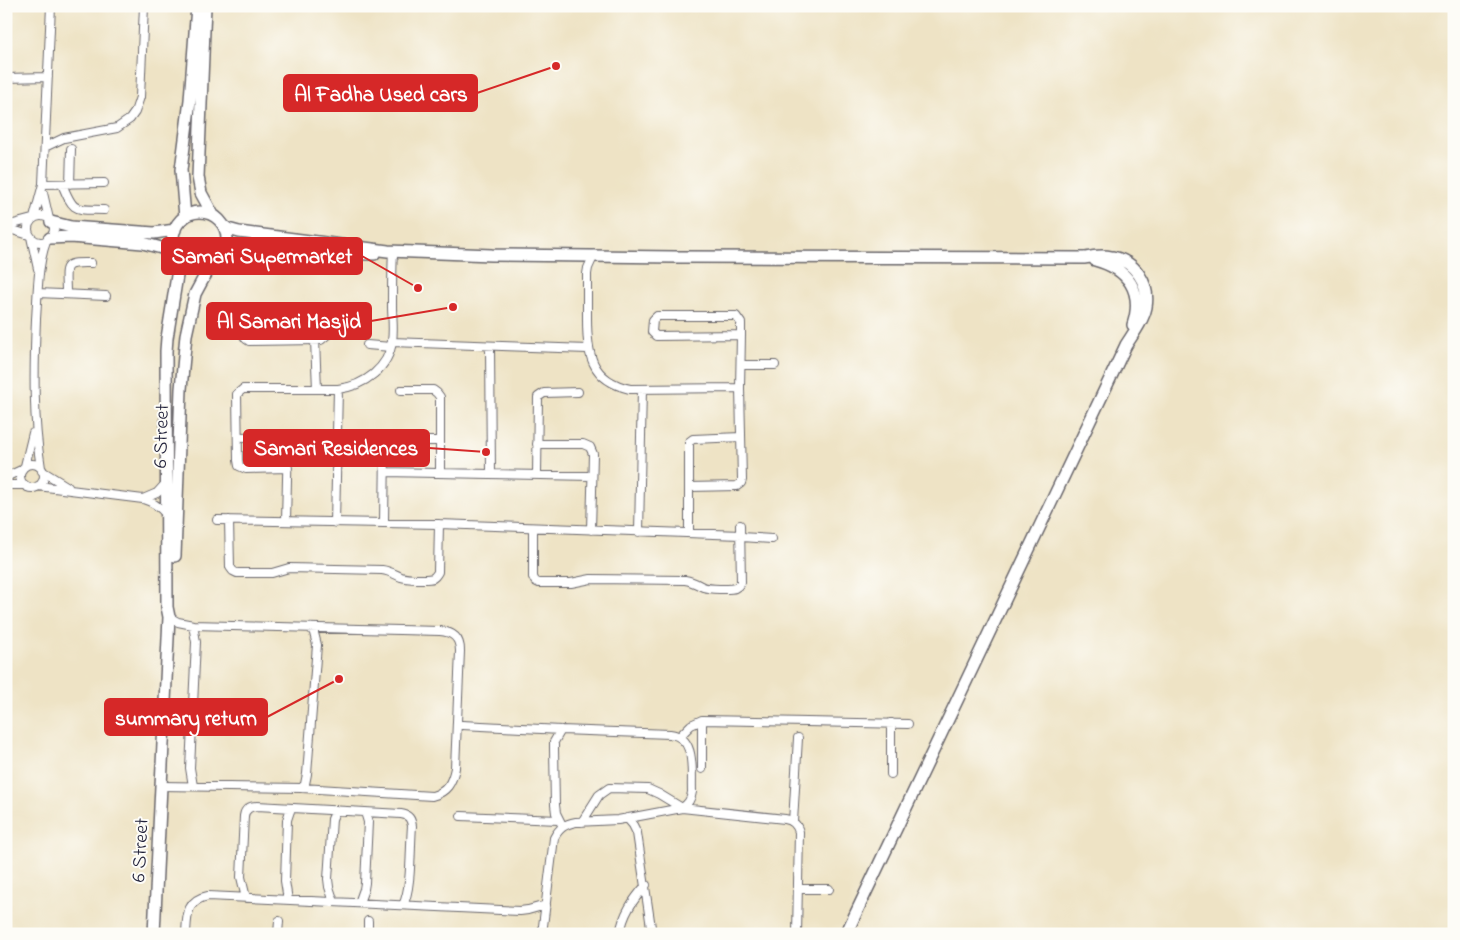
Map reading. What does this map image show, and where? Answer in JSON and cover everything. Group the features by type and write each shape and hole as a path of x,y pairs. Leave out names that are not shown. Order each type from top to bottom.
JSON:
{"street":[{"path":"38,486 43,479 35,423 35,347 39,271 48,239 53,230 44,200 43,184 51,6"},
{"path":"45,147 64,138 117,128 130,119 140,97 144,6"},
{"path":"185,216 181,170 191,91 197,6"},
{"path":"205,6 198,177 201,193 208,208 228,229 251,234 390,251 492,255 1085,258 1099,256 1114,257 1124,261 1141,276 1147,298 1146,309 1126,346 846,934"},
{"path":"6,78 48,77"},
{"path":"71,149 66,184 69,201 76,208 104,210"},
{"path":"43,184 104,183"},
{"path":"39,271 28,229 33,219 43,184"},
{"path":"213,215 196,212 185,216 180,221 173,239 178,254 185,261 196,265 208,264 217,259 262,252 372,254 390,251"},
{"path":"6,227 39,216 71,227 154,233 175,230"},
{"path":"217,259 227,242 224,226"},
{"path":"6,227 38,241 71,237 143,243 178,254"},
{"path":"288,468 246,469 241,467 238,460 237,394 241,390 246,389 338,389 360,384 369,378 384,361 391,344 390,251"},
{"name":"6 Street","path":"169,617 167,607 167,338 178,254"},
{"path":"578,255 587,274"},
{"path":"594,255 590,261 587,274 588,349 591,359 603,376 620,387 642,389 740,388"},
{"name":"6 Street","path":"154,934 169,617 173,602 181,389 186,335 195,294 202,280 217,259"},
{"path":"66,294 66,271 69,265 72,263 91,263"},
{"path":"38,293 106,296"},
{"path":"249,311 320,312 328,320 327,335 321,340 315,340 249,341 243,335 242,318 249,311"},
{"path":"689,487 737,486 741,483 740,388 741,365 741,335 741,322 736,316 657,316 653,320 652,332 656,336 741,335"},
{"path":"315,340 317,389"},
{"path":"367,345 588,349"},
{"path":"490,346 491,474"},
{"path":"741,365 775,365"},
{"path":"335,523 338,389"},
{"path":"639,532 642,389"},
{"path":"401,390 433,390 440,398 440,473"},
{"path":"537,475 538,400 540,395 544,393 578,392"},
{"path":"25,485 20,478 35,423"},
{"path":"238,437 286,436 289,440 286,521"},
{"path":"689,533 688,447 691,440 741,438"},
{"path":"384,523 385,447 388,442 440,441"},
{"path":"537,444 587,445 592,450 591,530"},
{"path":"6,477 33,464 72,490"},
{"path":"385,472 592,476"},
{"path":"143,498 157,492 168,480"},
{"path":"6,485 38,486 143,498 160,507 168,516"},
{"path":"217,520 438,524 689,533 772,539"},
{"path":"229,520 230,567 237,573 272,573 289,568 382,570 393,572 405,578 432,578 436,576 438,572 438,524"},
{"path":"533,528 533,577 539,583 571,583 591,578 685,580 695,582 707,588 734,589 741,582 740,525"},
{"path":"161,786 302,788 432,796 446,790 451,783 455,768 460,645 453,634 447,631 193,624 178,622 169,617"},
{"path":"193,624 196,642 190,768 193,786"},
{"path":"302,788 307,774 317,645 311,628"},
{"path":"702,720 702,769"},
{"path":"680,736 691,725 702,720 908,724"},
{"path":"891,724 891,774"},
{"path":"462,725 680,736 690,750 692,792 689,802 682,808"},
{"path":"542,934 554,838 561,823 554,805 554,742 561,730"},
{"path":"793,822 798,738"},
{"path":"582,822 599,795 609,788 648,788 682,808"},
{"path":"246,898 241,877 245,813 253,806 405,815 410,819 412,826 408,894 403,905"},
{"path":"288,900 285,881 287,820 291,808"},
{"path":"461,816 570,823 627,818 682,808 789,820 796,824 799,832 798,934"},
{"path":"334,902 328,887 328,879 332,823 336,810"},
{"path":"359,903 364,889 368,822 365,812"},
{"path":"627,818 637,832 652,934"},
{"path":"620,934 623,919 628,908 646,885"},
{"path":"798,889 830,890"},
{"path":"186,934 188,912 196,901 208,896 520,911 546,905"},
{"path":"368,920 368,934"},
{"path":"278,934 279,921"}],"place":[{"name":"Al Fadha Used cars","path":"556,66"},
{"name":"Samari Supermarket","path":"418,288"},
{"name":"Al Samari Masjid","path":"453,307"},
{"name":"Samari Residences","path":"486,452"},
{"name":"summary return","path":"339,679"}]}
